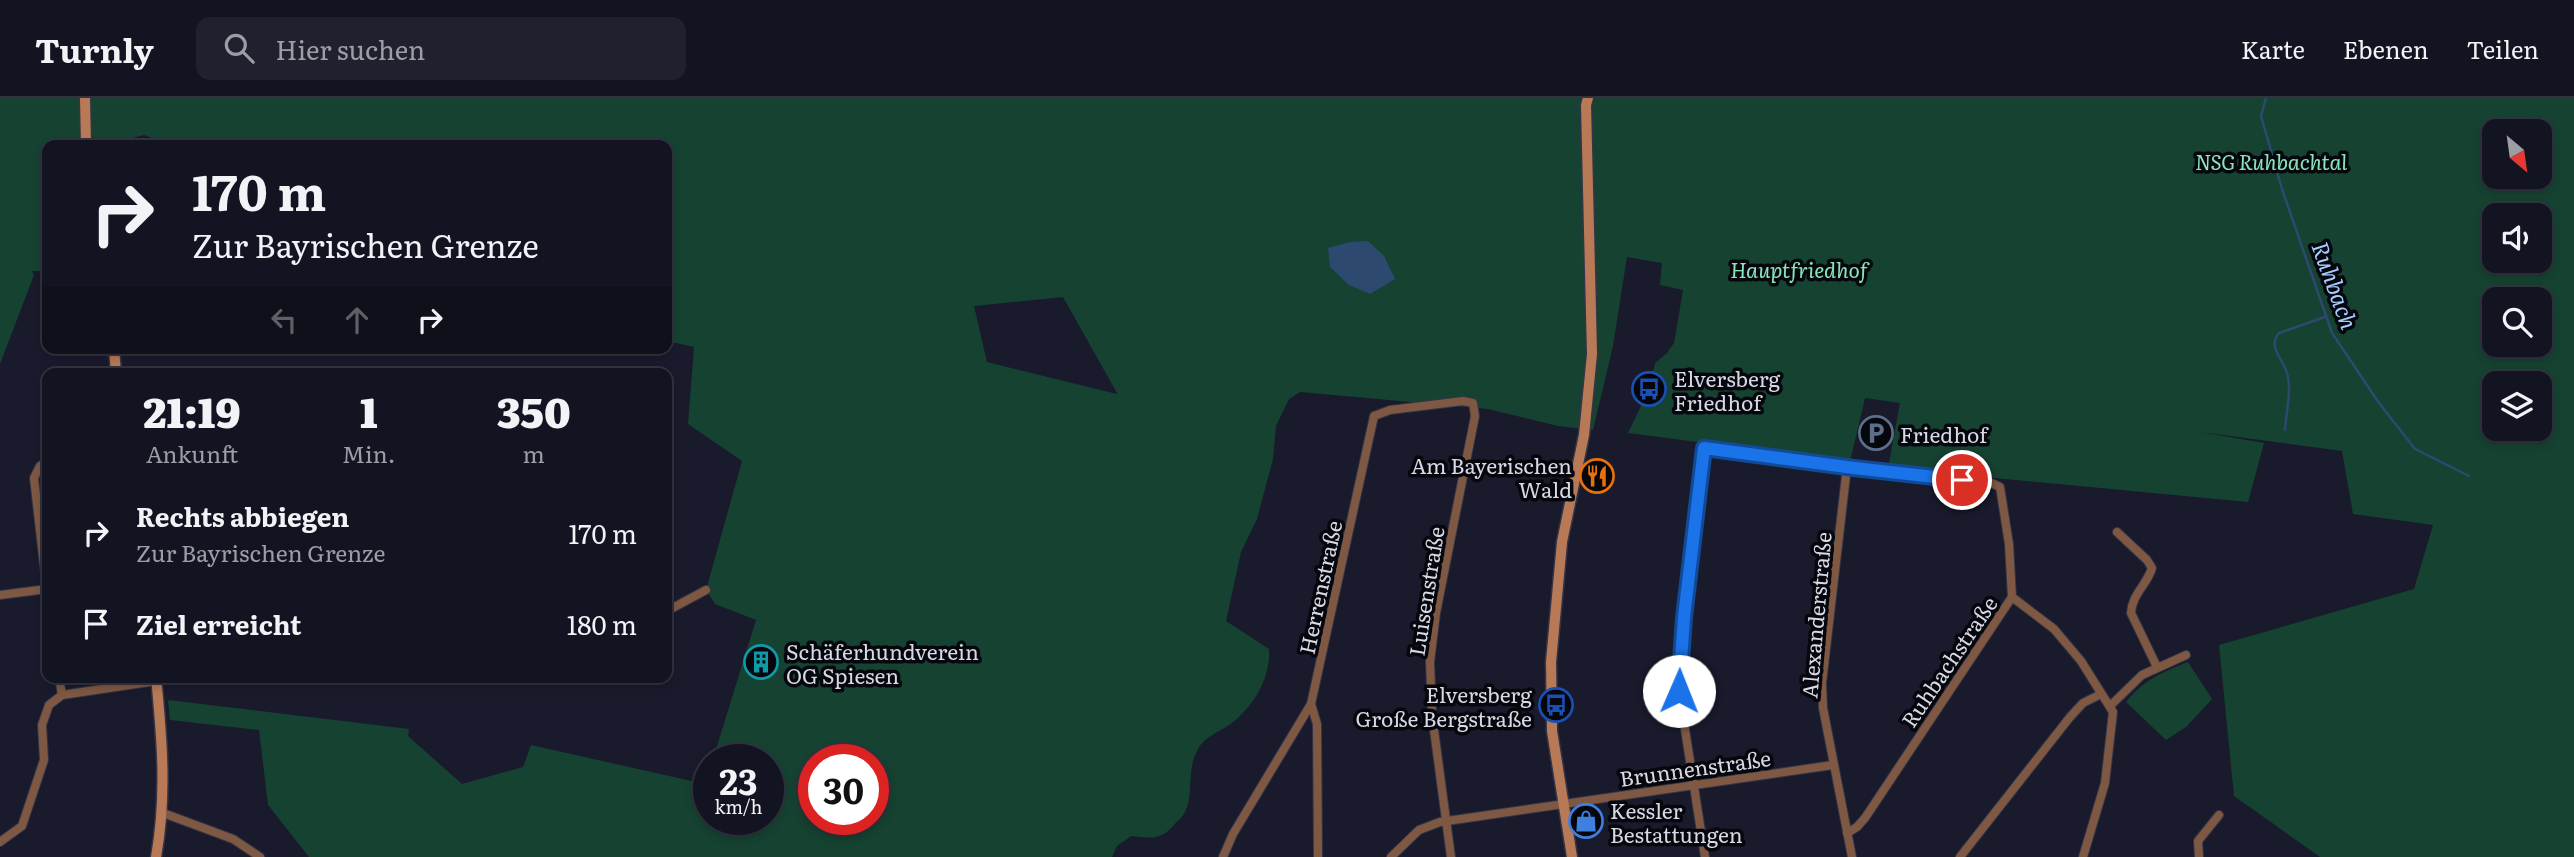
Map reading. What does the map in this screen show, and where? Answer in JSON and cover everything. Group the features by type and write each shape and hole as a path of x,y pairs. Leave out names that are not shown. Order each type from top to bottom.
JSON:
{"main road":[{"path":"85,98 86,140"},
{"path":"1572,857 1552,731 1551,662 1563,542 1589,403 1592,354 1586,105 1588,98"},
{"path":"156,683 163,747 163,813 156,857"}],"street":[{"name":"Herrenstraße","path":"1223,857 1233,834 1311,704 1374,416 1390,410 1463,401 1473,403 1475,416"},
{"name":"Luisenstraße","path":"1451,857 1432,715 1430,662 1436,613 1475,416"},
{"path":"1705,857 1679,691 1679,659 1704,448 1847,467"},
{"path":"42,465 34,478 42,547"},
{"name":"Ruhbachstraße","path":"1847,467 1989,482 2000,487 2009,544 2012,597 1865,818 1857,827 1847,832"},
{"name":"Alexanderstraße","path":"1847,467 1822,683 1823,708 1852,857"},
{"path":"2118,532 2152,568 2149,577 2137,592 2131,613 2157,667"},
{"path":"672,608 706,590"},
{"path":"0,595 42,591"},
{"path":"2012,597 2054,629 2081,661 2110,706 2113,721 2105,783 2083,857"},
{"path":"2110,706 2130,684 2157,667 2186,655"},
{"path":"60,683 62,695"},
{"path":"0,842 22,826 44,760 42,724 46,711 56,698 132,683"},
{"path":"1960,857 2070,717 2083,703 2101,694"},
{"path":"1311,704 1317,724 1318,857"},
{"name":"Brunnenstraße","path":"1391,857 1419,830 1447,820 1833,765"},
{"path":"163,813 233,839 260,857"},
{"path":"2199,857 2197,841 2219,815"}],"green space":[{"path":"0,98 2574,98 2574,857 2320,857 2234,796 2219,645 2414,589 2433,525 2353,514 2342,451 2201,432 2264,443 2248,502 1888,468 1900,403 1865,398 1850,462 1628,433 1649,389 1655,363 1674,343 1683,290 1660,285 1662,263 1627,257 1613,346 1593,430 1558,426 1488,409 1300,392 1289,399 1276,426 1273,459 1257,519 1241,552 1226,621 1269,649 1267,670 1260,690 1240,716 1201,745 1192,765 1185,812 1160,836 1131,836 1117,846 1112,857 309,857 268,805 259,730 170,720 168,700 409,729 408,736 462,784 523,767 531,745 693,781 693,835 784,835 784,744 718,744 756,620 715,604 706,590 742,461 688,424 694,347 672,342 672,140 157,140 144,135 125,140 42,140 42,271 32,271 34,275 0,364","holes":["1063,297 1117,394 987,362 974,306"]},
{"path":"2188,662 2212,699 2186,727 2166,740 2126,702 2146,682"}],"water":[{"path":"1368,241 1384,256 1395,279 1370,294 1349,285 1330,267 1328,248 1350,242"}],"waterway":[{"name":"Ruhbach","path":"2266,98 2261,116 2282,189 2332,333 2379,403 2415,449 2469,476"},
{"path":"2285,430 2288,379 2275,348 2276,338 2279,333 2325,317"}],"place":[{"name":"Elversberg Friedhof","path":"1649,389"},
{"name":"Friedhof","path":"1876,433"},
{"name":"Am Bayerischen Wald","path":"1597,476"},
{"name":"Schäferhundverein OG Spiesen","path":"761,662"},
{"name":"Elversberg Große Bergstraße","path":"1556,705"},
{"name":"Kessler Bestattungen","path":"1586,821"}],"route":[{"path":"1679,691 1679,659 1704,448 1962,480"}],"park label":[{"name":"NSG Ruhbachtal","path":"2271,160"},
{"name":"Hauptfriedhof","path":"1799,268"}]}
